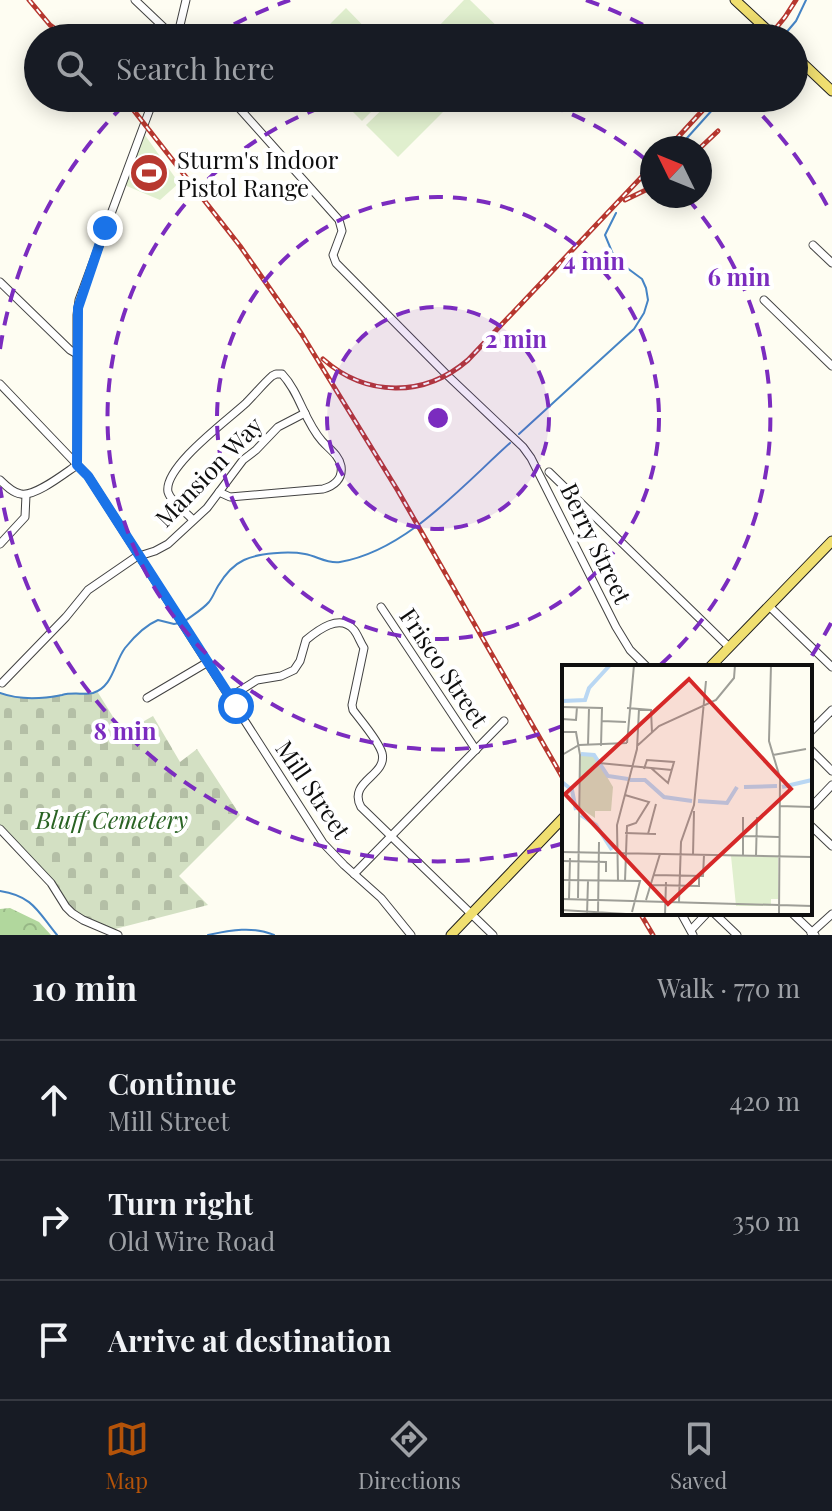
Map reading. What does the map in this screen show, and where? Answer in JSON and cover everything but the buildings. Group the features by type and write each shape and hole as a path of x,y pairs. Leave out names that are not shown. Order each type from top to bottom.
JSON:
{"main road":[{"path":"735,0 761,24"},
{"path":"808,68 832,91"},
{"path":"712,665 832,541"},
{"path":"451,935 562,819"}],"street":[{"path":"135,0 161,24"},
{"path":"180,24 186,0"},
{"path":"0,480 26,495 77,465 79,300 149,112"},
{"name":"Berry Street","path":"243,112 339,220 342,231 333,255 336,263 531,458 616,627 630,650 645,665"},
{"path":"813,245 832,263"},
{"path":"0,282 77,354"},
{"path":"764,300 832,366"},
{"path":"193,520 172,499 169,484 189,454 206,436 246,403 272,376 280,373 317,434 340,462 340,477 333,486 323,489 230,497 219,492"},
{"name":"Mill Street","path":"0,384 88,476 323,843 381,898 411,935"},
{"name":"Mansion Way","path":"2,683 88,590 141,556 162,548 207,508 239,464 272,431 305,413"},
{"path":"549,472 729,647"},
{"path":"0,544 25,517 26,495"},
{"path":"556,505 575,498"},
{"path":"769,606 832,667"},
{"name":"Frisco Street","path":"381,607 476,750"},
{"path":"230,697 257,680 281,676 294,670 306,640 332,624 350,626 364,648 353,710 379,748 382,758 379,768 362,786 358,802 493,935"},
{"path":"147,698 208,662"},
{"path":"812,730 832,710"},
{"path":"354,874 504,721"},
{"path":"812,751 832,771"},
{"path":"812,806 832,785"},
{"path":"812,827 832,846"},
{"path":"0,829 51,883 72,913 118,935"},
{"path":"794,915 812,934 832,914"},
{"path":"682,915 692,933 706,915"},
{"path":"716,915 737,935"}],"green space":[{"path":"464,0 470,0 495,24 441,24"},
{"path":"346,8 361,24 330,24"},
{"path":"353,112 371,112 362,121"},
{"path":"379,112 443,112 398,157 366,125"},
{"name":"Sturm's Indoor Pistol Range","path":"142,131 179,183 160,200 122,184"},
{"name":"Bluff Cemetery","path":"97,691 123,733 153,716 180,762 197,749 240,815 179,876 208,905 111,930 77,917 51,883 0,829 0,693 35,698"},
{"path":"10,908 39,922 51,935 0,935 0,909"}],"waterway":[{"path":"793,24 806,0"},
{"path":"689,136 710,112"},
{"path":"519,434 634,329 644,313 648,300 642,279 615,259 605,235 616,213"},
{"path":"185,621 209,602 220,582 233,568 250,558 291,553 340,562 388,545 453,497 510,443"},
{"path":"0,693 31,698 93,693 105,686 125,648 144,628 158,620 179,623"},
{"path":"0,891 28,901 57,935"},
{"path":"208,935 233,930 274,935"}],"railway":[{"path":"29,0 49,24"},
{"path":"779,24 796,0"},
{"path":"135,112 240,246 301,333 398,491 562,777"},
{"path":"679,136 701,112"},
{"path":"712,137 718,131"},
{"path":"323,359 358,381 395,388 433,381 451,372 468,360 640,179"},
{"path":"625,200 640,193"},
{"path":"641,915 653,935"}],"place":[{"name":"Sturm's Indoor Pistol Range","path":"149,173"}],"route":[{"path":"105,228 78,308 77,465 88,476 141,556 236,706"}]}
